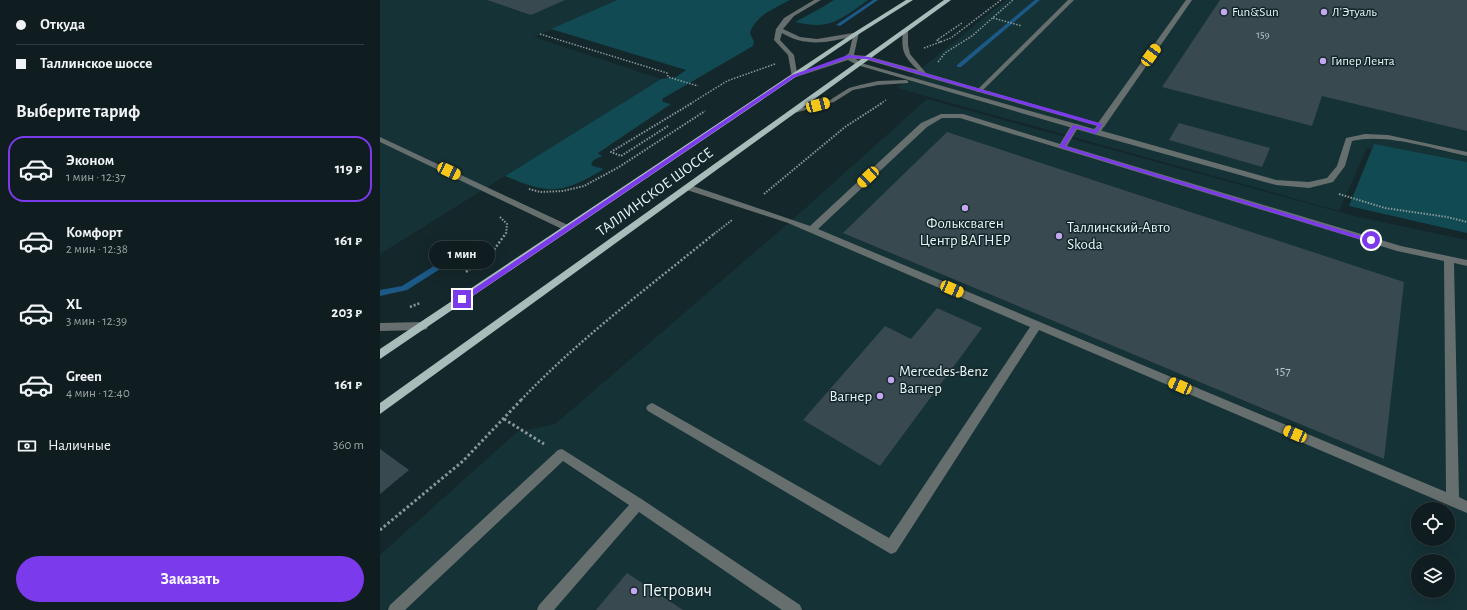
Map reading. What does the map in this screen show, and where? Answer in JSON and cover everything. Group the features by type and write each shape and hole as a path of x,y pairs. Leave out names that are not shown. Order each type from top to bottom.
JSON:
{"main road":[{"name":"ТАЛЛИНСКОЕ ШОССЕ","path":"380,355 857,33 910,0"},
{"name":"ТАЛЛИНСКОЕ ШОССЕ","path":"380,409 948,0"}],"street":[{"path":"818,0 787,18 779,29 777,40 790,55 794,76 848,57 852,54 857,33"},
{"path":"979,91 1071,0"},
{"path":"1099,129 1189,0"},
{"path":"779,29 791,37 806,41 832,41 857,33"},
{"path":"906,30 905,44 907,54 911,62 926,75"},
{"path":"848,57 867,58 926,75 1276,182 1309,185 1330,180 1341,166 1349,140 1364,136 1388,137 1467,154"},
{"path":"848,57 859,64 918,81 1075,126 1099,129"},
{"path":"791,112 832,101 851,89 862,86 878,83 918,81"},
{"path":"812,229 924,125 941,116 960,116 1400,249 1467,263"},
{"path":"1062,147 1075,126"},
{"path":"380,139 567,228"},
{"path":"687,187 751,206 812,229 1467,507"},
{"path":"1448,259 1453,501"},
{"path":"652,408 890,547 1037,325"},
{"path":"380,327 423,326"},
{"path":"395,610 562,454 795,610"},
{"path":"544,610 638,504"}],"path":[{"path":"934,67 945,53 972,36 1013,0"},
{"path":"993,18 1016,25"},
{"path":"941,42 937,40 962,23"},
{"path":"540,34 668,73 668,77 698,86"},
{"path":"761,68 767,72"},
{"path":"380,530 463,461 539,381 612,316 751,206 845,127 890,98"},
{"path":"522,186 540,192 563,191 584,186 619,167 705,111"},
{"path":"1309,185 1385,208 1447,217 1467,222"},
{"path":"465,272 491,254 506,236 507,224 501,217 491,213 510,200"},
{"path":"407,308 427,300"},
{"path":"504,418 562,454"}],"shaded area":[{"path":"380,0 617,0 534,37 661,79 380,254"},
{"path":"617,0 790,0 772,9 756,22 750,33 754,42 753,46 662,99 663,102 671,104 598,153 602,156 594,160 591,164 604,169 577,183 556,189 545,189 505,176 661,79 676,77 686,70 551,29"},
{"path":"834,0 868,0 834,22 817,25 795,22 821,8"},
{"path":"1006,0 1467,0 1467,168 1367,148 1339,211 897,88"},
{"path":"927,99 1354,216 1467,240 1467,610 380,610 380,555 517,432 555,424 791,221"},
{"path":"1374,144 1467,162 1467,233 1349,206"}],"building":[{"path":"487,0 565,0 531,15"},
{"name":"Гипер Лента","path":"1220,0 1467,0 1467,131 1322,96 1312,126 1162,87"},
{"path":"1179,123 1270,148 1262,167 1169,140"},
{"path":"947,132 1404,282 1384,459 843,233"},
{"name":"Mercedes-Benz Вагнер","path":"937,308 982,328 880,466 803,420 885,326 911,339"},
{"path":"380,449 409,470 380,494"},
{"name":"Петрович","path":"627,573 683,610 596,610"}],"waterway":[{"path":"838,25 876,0"},
{"path":"959,66 1038,0"},
{"path":"380,293 404,288 477,243"}],"place":[{"name":"Fun&Sun","path":"1224,12"},
{"name":"Л'Этуаль","path":"1324,12"},
{"name":"Гипер Лента","path":"1323,61"},
{"name":"Фольксваген Центр ВАГНЕР","path":"965,208"},
{"name":"Таллинский-Авто Skoda","path":"1059,236"},
{"name":"Mercedes-Benz Вагнер","path":"891,380"},
{"name":"Вагнер","path":"880,396"},
{"name":"Петрович","path":"634,591"}],"route":[{"path":"462,299 794,76 848,57 867,58 1101,125 1096,132 1075,126 1062,147 1371,240"}]}
